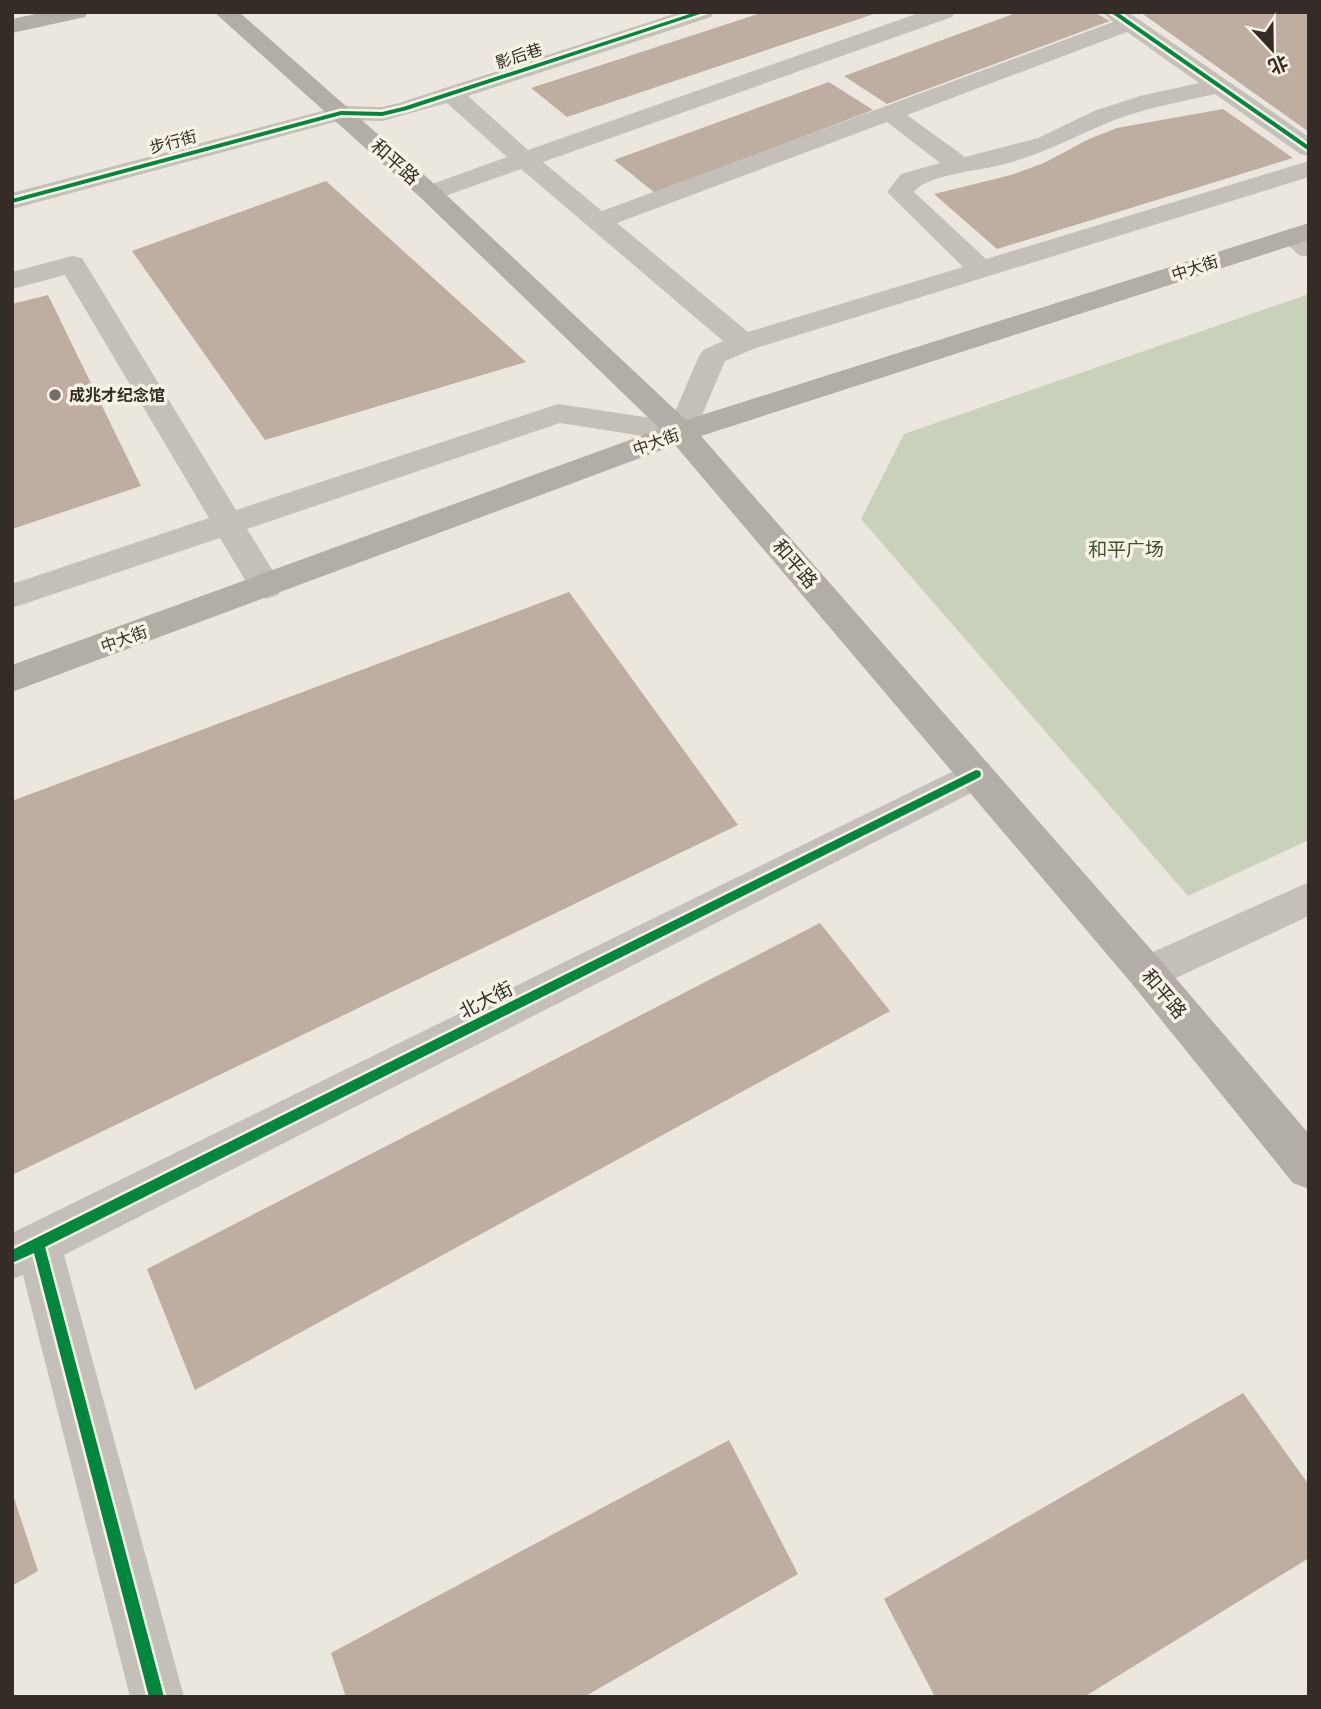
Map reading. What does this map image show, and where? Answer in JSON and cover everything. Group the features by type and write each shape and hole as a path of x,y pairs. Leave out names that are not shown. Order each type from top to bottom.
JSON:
{"main road":[{"path":"12,26 77,12"},
{"name":"和平路","path":"225,12 430,193 681,432 1147,973 1309,1168"},
{"name":"中大街","path":"12,679 681,432 1303,239"}],"street":[{"name":"影后巷","path":"341,113 382,114 703,12"},
{"path":"430,193 944,12"},
{"path":"599,221 888,112 1121,18 1309,149"},
{"path":"982,270 900,192 910,179 1047,143 1103,117 1149,101 1219,86"},
{"path":"451,94 525,160 743,343"},
{"path":"888,112 962,167"},
{"name":"步行街","path":"12,201 341,113"},
{"path":"12,596 558,412 681,432 713,356 743,343 1309,169"},
{"path":"12,281 72,264 266,587"},
{"name":"北大街","path":"25,1251 976,774"},
{"path":"1147,973 1309,898"},
{"path":"25,1251 157,1697"}],"green space":[{"name":"和平广场","path":"1309,294 1309,840 1188,896 861,519 904,434"}],"building":[{"path":"764,12 877,13 567,117 531,88"},
{"path":"1019,12 1094,12 1110,21 887,104 844,76"},
{"path":"1140,12 1309,12 1309,132"},
{"path":"829,82 873,110 655,193 614,160"},
{"path":"1223,109 1293,158 997,249 934,194 1011,175 1044,163 1089,139 1117,128"},
{"path":"326,181 526,362 265,440 132,251"},
{"name":"成兆才纪念馆","path":"48,295 141,486 12,529 12,304"},
{"path":"569,592 738,825 12,1175 12,801"},
{"path":"820,923 890,1011 195,1390 147,1269"},
{"path":"1243,1393 1309,1485 1309,1558 1084,1697 935,1697 884,1599"},
{"path":"729,1440 798,1574 584,1697 346,1697 331,1653"},
{"path":"12,1492 38,1571 12,1586"}],"cycle path":[{"path":"12,201 341,113 382,114 405,109 703,12"},
{"path":"1113,12 1309,149"},
{"path":"12,1257 976,774"},
{"path":"38,1244 157,1697"}],"place":[{"name":"成兆才纪念馆","path":"55,395"}]}
